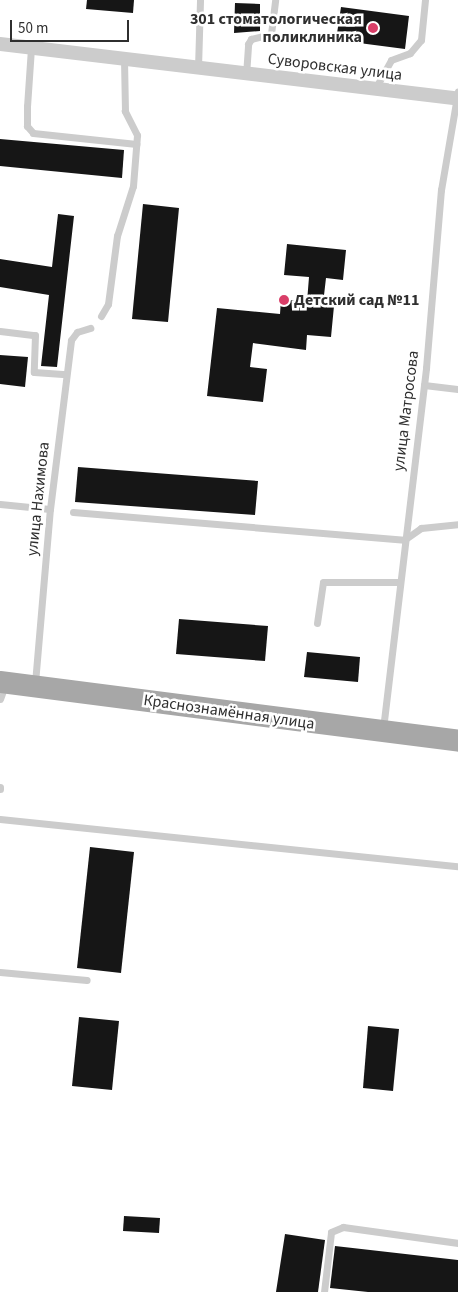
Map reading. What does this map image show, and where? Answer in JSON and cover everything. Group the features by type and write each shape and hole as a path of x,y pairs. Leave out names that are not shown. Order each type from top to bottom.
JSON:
{"main road":[{"name":"Краснознамённая улица","path":"2,688 35,686 382,734 458,742"}],"street":[{"name":"Суворовская улица","path":"0,44 375,89 458,97"}],"lane":[{"path":"198,68 200,0"},
{"path":"246,74 248,44 251,39 271,34 275,0"},
{"path":"375,89 391,60 410,53 421,40 425,0"},
{"path":"31,48 27,106 28,126 33,133 136,144"},
{"path":"101,316 108,304 116,236 134,186 137,134 125,112 124,59"},
{"name":"улица Матросова","path":"382,734 398,582 424,385 442,190 458,97"},
{"name":"улица Нахимова","path":"35,686 50,509 71,340 77,332 90,328"},
{"path":"0,331 35,335 34,372 66,374"},
{"path":"424,385 458,389"},
{"path":"0,504 50,509"},
{"path":"73,512 404,540 421,528 458,524"},
{"path":"316,623 323,582 398,582"},
{"path":"0,820 458,866"},
{"path":"0,972 88,980"},
{"path":"324,1292 331,1232 343,1227 458,1242"}],"building":[{"path":"87,0 134,0 133,13 86,9"},
{"path":"235,3 260,4 260,31 234,33"},
{"name":"301 стоматологическая поликлиника","path":"341,7 409,16 405,49 336,40"},
{"path":"0,139 124,150 122,178 0,166"},
{"path":"143,204 179,208 168,322 132,319"},
{"path":"58,214 74,216 57,367 41,366 49,295 0,287 0,259 52,267"},
{"path":"287,244 346,250 343,280 326,278 323,304 334,306 331,337 307,335 306,350 253,343 250,367 267,369 263,402 207,396 217,308 280,314 281,299 307,302 309,277 284,275"},
{"path":"0,355 28,357 25,387 0,384"},
{"path":"78,467 258,481 255,515 75,502"},
{"path":"179,619 268,626 265,661 176,654"},
{"path":"307,652 360,657 358,682 304,677"},
{"path":"90,847 134,852 121,973 77,968"},
{"path":"79,1017 119,1021 112,1090 72,1086"},
{"path":"368,1026 399,1029 393,1091 363,1088"},
{"path":"124,1216 160,1218 159,1233 123,1231"},
{"path":"285,1234 325,1240 318,1292 276,1292"},
{"path":"335,1246 458,1260 458,1292 368,1292 330,1288"}],"place":[{"name":"301 стоматологическая поликлиника","path":"373,28"},
{"name":"Детский сад №11","path":"284,300"}]}
